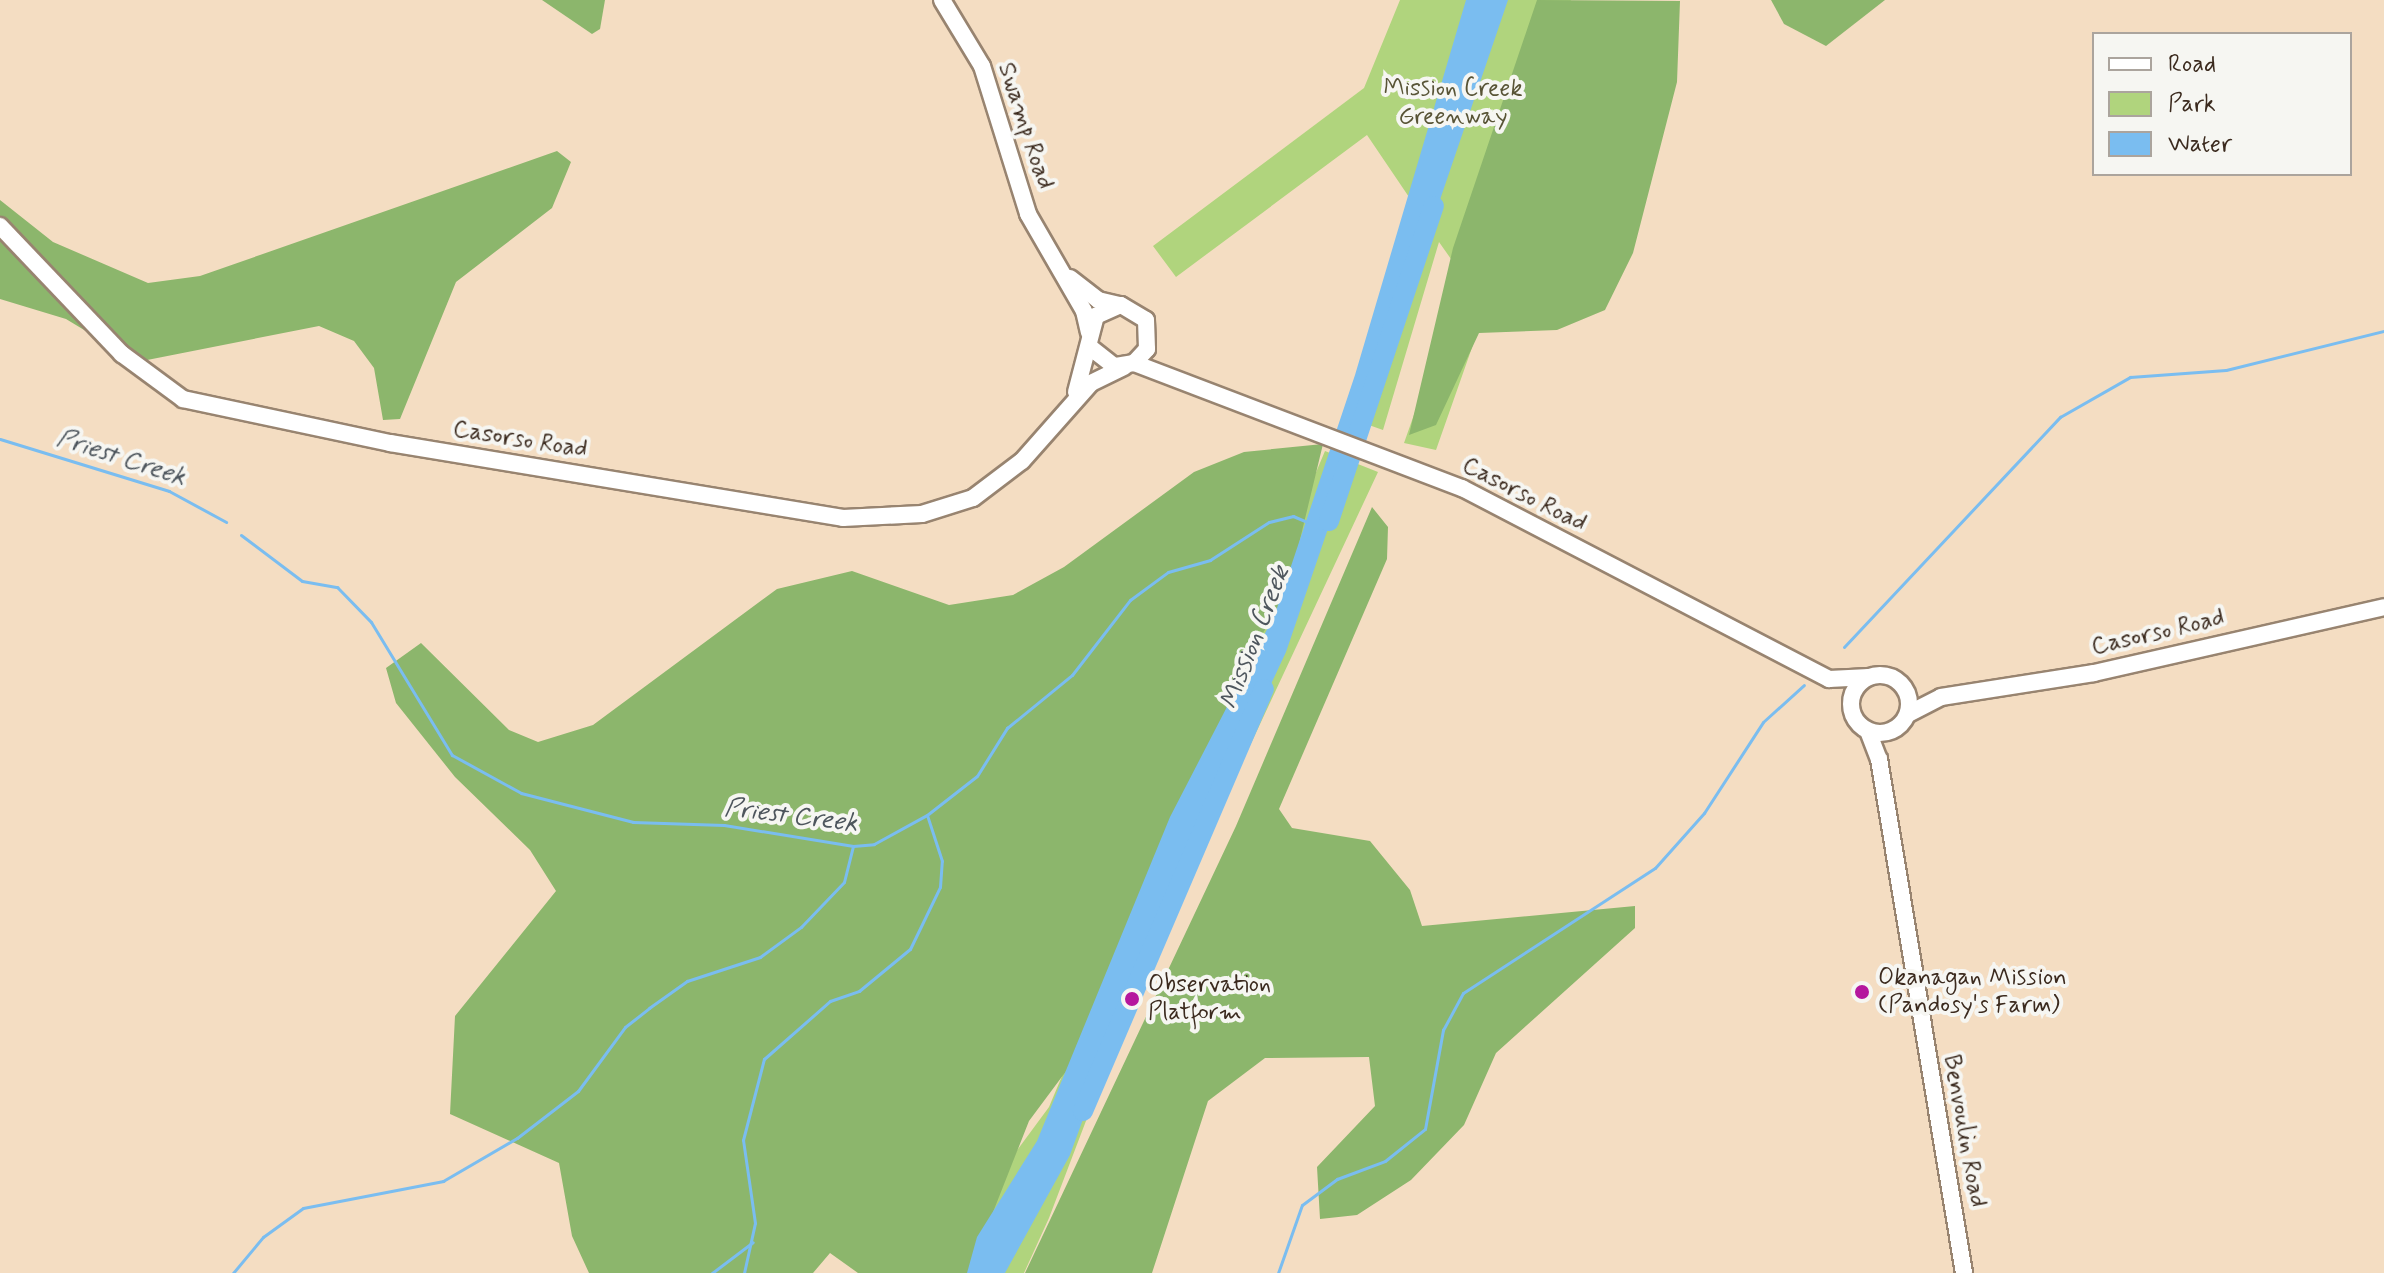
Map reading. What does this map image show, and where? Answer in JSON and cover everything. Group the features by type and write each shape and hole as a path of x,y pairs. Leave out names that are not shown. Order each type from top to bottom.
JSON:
{"main road":[{"name":"Swamp Road","path":"942,0 982,66 1028,214 1061,268 1090,340"},
{"name":"Casorso Road","path":"0,226 122,354 183,399 390,443 843,518 891,517 973,498 1022,461 1065,410 1104,373 1129,365 1187,381 1388,458 1829,679 1851,708"},
{"name":"Swamp Road","path":"1061,268 1098,300 1121,305"},
{"path":"1121,305 1146,320 1150,339 1129,365 1104,363 1090,340 1103,310 1121,305"},
{"name":"Casorso Road","path":"1150,339 1187,381"},
{"name":"Casorso Road","path":"1065,410 1090,340"},
{"name":"Casorso Road","path":"1908,714 1941,697 2094,673 2384,607"},
{"path":"1879,759 1895,729 1908,714 1904,687 1888,676 1869,677 1855,690 1851,708 1868,731 1895,729"},
{"name":"Casorso Road","path":"1829,679 1869,677"},
{"name":"Casorso Road","path":"1904,687 1941,697"},
{"name":"Benvoulin Road","path":"1868,731 1879,759 1964,1273"}],"green space":[{"path":"542,0 605,0 600,29 592,34"},
{"name":"Mission Creek Greenway","path":"1400,0 1571,0 1494,285 1436,450 1404,443 1463,276 1439,242 1383,430 1349,418 1411,200 1367,135 1176,277 1153,246 1364,88"},
{"path":"1537,0 1680,1 1677,82 1633,253 1605,310 1557,330 1479,333 1436,425 1409,435 1453,248"},
{"path":"1771,0 1885,0 1826,46 1784,24"},
{"path":"557,151 571,162 552,208 456,282 400,419 383,420 374,368 354,341 319,326 137,362 66,319 0,299 0,200 53,242 148,283 200,276"},
{"path":"1323,444 1285,602 1262,634 1087,1043 1029,1121 969,1273 858,1273 830,1253 813,1273 589,1273 572,1236 559,1163 450,1114 455,1016 556,891 530,850 455,777 396,703 386,668 421,643 509,730 538,742 593,725 777,589 852,571 949,605 1013,595 1064,567 1194,472 1244,452"},
{"name":"Mission Creek","path":"1325,451 1378,472 1137,987 1049,1218 1024,1273 955,1273 1007,1164 1049,1107"},
{"path":"1372,507 1388,527 1387,559 1279,809 1292,828 1370,841 1410,890 1422,926 1635,906 1635,928 1496,1053 1464,1125 1411,1180 1357,1215 1320,1219 1317,1167 1375,1106 1369,1057 1265,1058 1208,1101 1152,1273 1025,1273 1236,826"}],"water":[{"name":"Mission Creek","path":"1466,0 1508,0 1286,652 1137,971 1070,1155 1005,1273 967,1273 977,1237 1037,1141 1170,817 1275,614 1355,375"}],"waterway":[{"name":"Mission Creek","path":"1329,521 1434,206"},
{"path":"1844,647 2060,417 2130,377 2226,370 2384,331"},
{"name":"Priest Creek","path":"0,439 169,491 226,522"},
{"name":"Priest Creek","path":"241,535 302,581 337,587 371,622 452,755 521,793 633,822 724,825 853,846 874,844 927,815 977,776 1007,728 1072,675 1130,600 1168,572 1210,560 1269,522 1293,516 1307,522"},
{"path":"1278,1273 1302,1205 1337,1179 1385,1161 1425,1129 1443,1030 1463,993 1655,868 1704,813 1763,722 1804,685"},
{"name":"Mission Creek","path":"1083,1111 1264,689"},
{"path":"744,1273 755,1223 743,1140 764,1059 830,1001 859,991 910,949 940,887 942,861 927,815"},
{"path":"233,1273 263,1237 303,1208 443,1181 517,1138 578,1091 625,1027 649,1008 687,981 760,957 801,927 844,882 853,846"},
{"path":"712,1273 753,1242"}],"place":[{"name":"Okanagan Mission (Pandosy's Farm)","path":"1862,992"},
{"name":"Observation Platform","path":"1132,999"}]}
